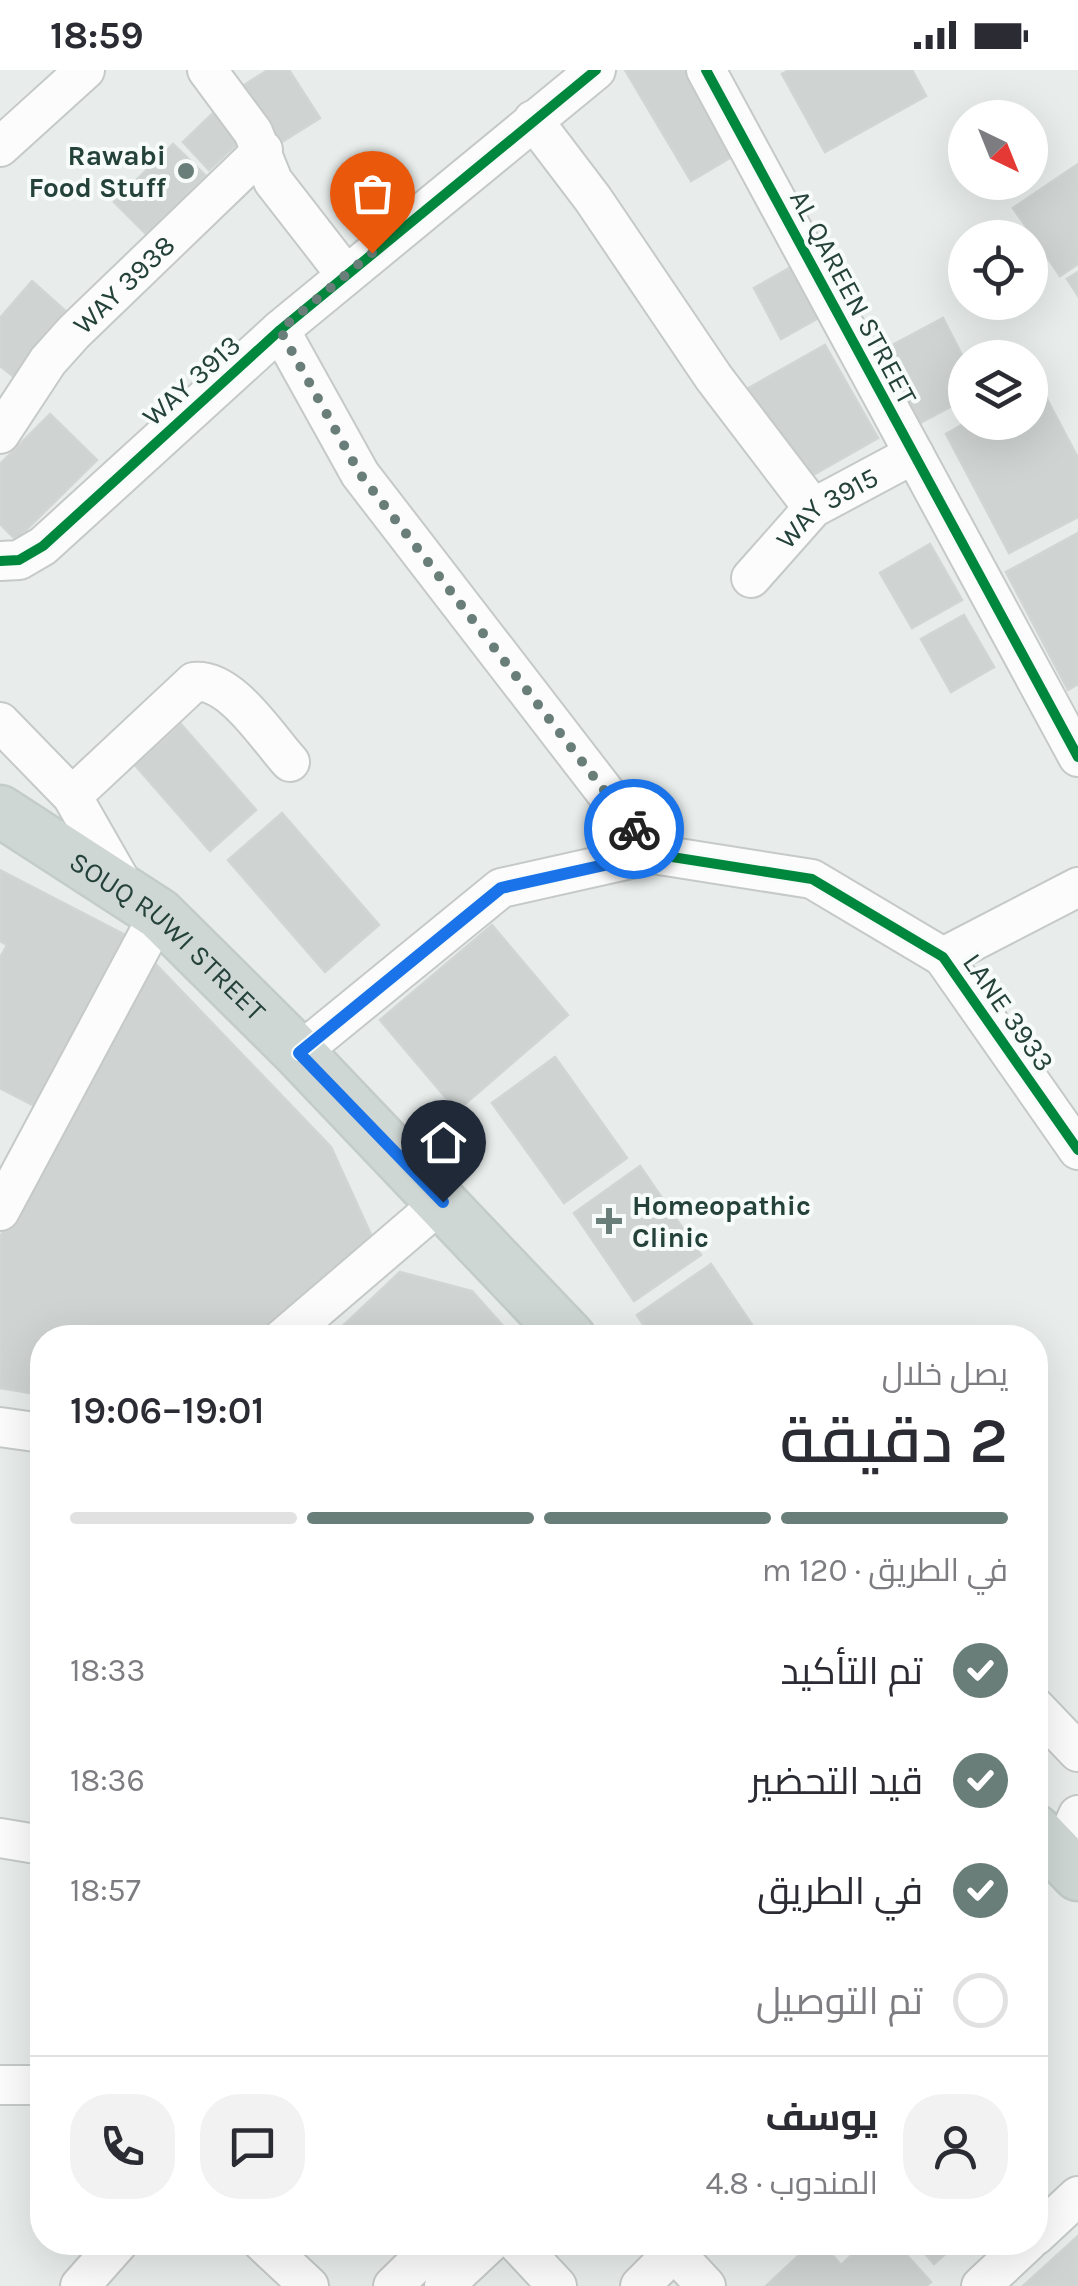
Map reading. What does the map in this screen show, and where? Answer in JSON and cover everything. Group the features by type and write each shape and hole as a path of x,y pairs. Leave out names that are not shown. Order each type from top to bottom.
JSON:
{"main road":[{"name":"SOUQ RUWI STREET","path":"0,811 141,900 299,1053 558,1325"}],"street":[{"path":"0,147 85,70"},
{"path":"207,70 262,150 273,181 346,275"},
{"name":"WAY 3913","path":"0,561 19,560 43,546 280,330 596,70"},
{"name":"AL QAREEN STREET","path":"706,70 1078,757"},
{"path":"532,120 594,200 714,378 814,508"},
{"name":"WAY 3938","path":"0,434 48,361 74,332 262,150"},
{"path":"280,330 360,474 654,854"},
{"name":"WAY 3915","path":"751,578 814,508 914,454"},
{"path":"72,796 194,682 207,680 222,688 290,762"},
{"path":"0,722 72,796 141,900 0,1210"},
{"name":"LANE 3933","path":"299,1053 501,888 654,854 812,879 943,958 1078,1150"},
{"path":"943,958 1078,887"},
{"path":"298,1325 443,1202"},
{"path":"0,1427 30,1431"},
{"path":"1048,1721 1078,1752"},
{"path":"0,1838 30,1843"},
{"path":"0,2085 30,2085"},
{"path":"1048,2224 1078,2196"},
{"path":"80,2286 107,2255"},
{"path":"276,2255 308,2286"},
{"path":"393,2286 425,2255"},
{"path":"444,2286 477,2255"},
{"path":"528,2255 556,2286"},
{"path":"640,2286 664,2255"},
{"path":"676,2255 706,2286"},
{"path":"982,2286 1014,2255"}],"building":[{"path":"268,70 289,70 320,118 269,150 233,92"},
{"path":"625,70 689,70 738,153 691,181"},
{"path":"789,70 912,70 926,96 825,152 782,74"},
{"path":"213,113 240,141 209,170 183,142"},
{"path":"173,144 205,175 146,234 114,202"},
{"path":"1078,164 1078,264 1060,276 1048,259 1048,220 1021,220 1013,208 1025,200 1048,200 1048,184"},
{"path":"793,266 820,317 781,339 754,288"},
{"path":"1078,272 1078,296 1067,279"},
{"path":"32,281 69,314 14,377 0,366 0,318"},
{"path":"943,318 954,340 948,340 948,408 918,424 881,351"},
{"path":"825,345 878,438 799,483 747,389"},
{"path":"1048,401 1078,458 1078,517 1009,553 949,440 1048,440"},
{"path":"50,414 97,460 16,540 0,524 0,464"},
{"path":"1078,533 1078,684 1068,690 1006,572"},
{"path":"930,544 962,600 912,628 880,573"},
{"path":"964,615 994,667 951,692 921,639"},
{"path":"181,724 256,810 210,851 135,765"},
{"path":"282,813 379,925 325,972 228,860"},
{"path":"0,870 135,940 46,1112 0,1088 0,958 7,945 0,941"},
{"path":"492,925 568,1015 457,1111 380,1020"},
{"path":"148,956 331,1147 373,1239 276,1325 30,1325 30,1393 0,1388 0,1237"},
{"path":"555,1057 627,1158 564,1203 492,1103"},
{"path":"640,1166 701,1255 634,1301 574,1213"},
{"path":"711,1264 752,1325 644,1325 637,1315"},
{"path":"400,1272 472,1291 502,1325 344,1325"},
{"path":"1078,2236 1078,2286 1023,2286"},
{"path":"799,2255 832,2255 841,2265 852,2255 907,2255 931,2282 926,2286 766,2286"},
{"path":"926,2255 944,2255 934,2264"}],"cycle path":[{"path":"0,561 19,560 43,546 280,330 596,70"},
{"path":"706,70 1078,757"},
{"path":"299,1053 501,888 653,854 812,879 943,957 1078,1150"}],"way so far":[{"path":"372,253 280,330 360,474 634,829"}],"place":[{"name":"Rawabi Food Stuff","path":"186,171"},
{"name":"Homeopathic Clinic","path":"609,1221"}],"route":[{"path":"443,1202 299,1053 501,888 654,854 634,829"}]}
